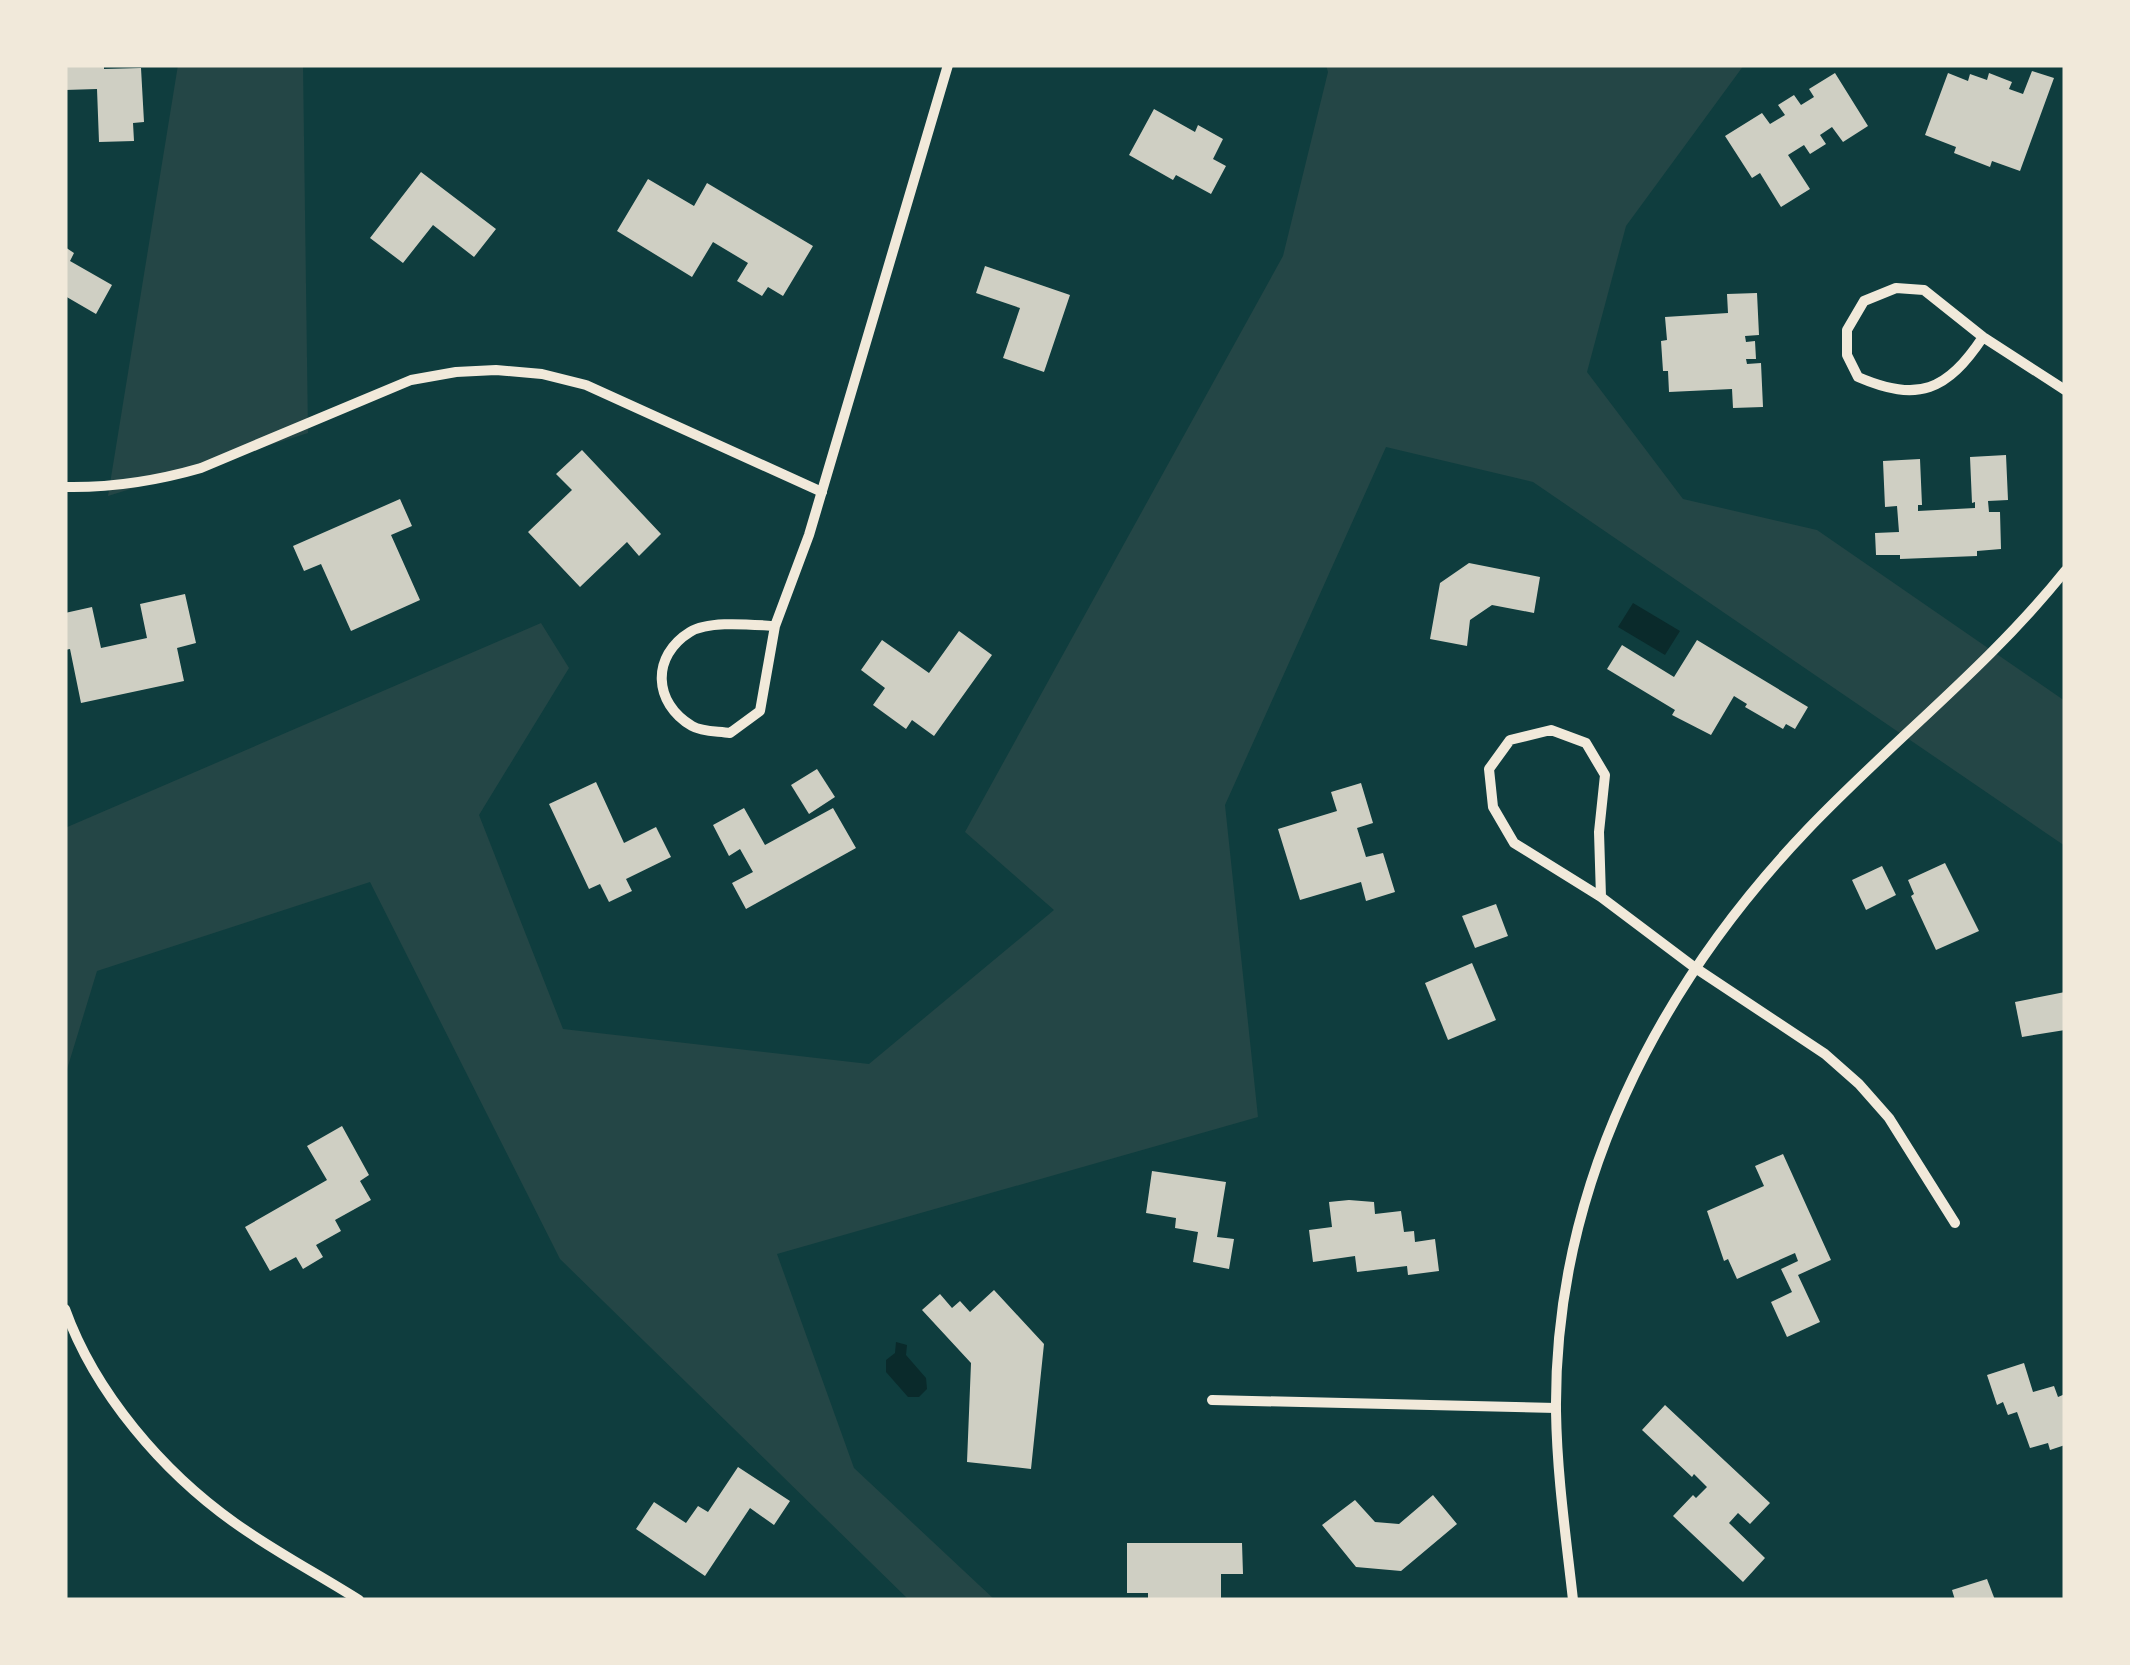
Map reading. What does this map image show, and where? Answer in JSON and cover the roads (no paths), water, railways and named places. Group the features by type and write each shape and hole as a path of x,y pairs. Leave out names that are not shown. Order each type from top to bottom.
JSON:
{"street":[{"path":"775,626 728,624 692,630 669,652 664,668 660,684 670,708 694,728 730,733 760,712 775,626 822,492 948,65"},
{"path":"1982,337 1968,358 1934,387 1915,391 1888,390 1858,377 1848,355 1847,330 1864,301 1896,288 1924,290 1982,337 2065,390"},
{"path":"65,487 149,482 185,473 412,380 496,370 542,374 586,385 822,492"},
{"path":"1573,1600 1558,1467 1560,1331 1570,1264 1586,1198 1612,1120 1640,1058 1694,967 1748,894 1810,827 1994,650 2065,571"},
{"path":"1601,897 1599,832 1605,775 1586,743 1550,730 1510,740 1490,769 1493,807 1514,843 1601,897 1694,967 1825,1054 1889,1118 1955,1222"},
{"path":"65,1309 101,1380 143,1438 186,1483 235,1523 359,1600"},
{"path":"1212,1400 1556,1408"}]}
